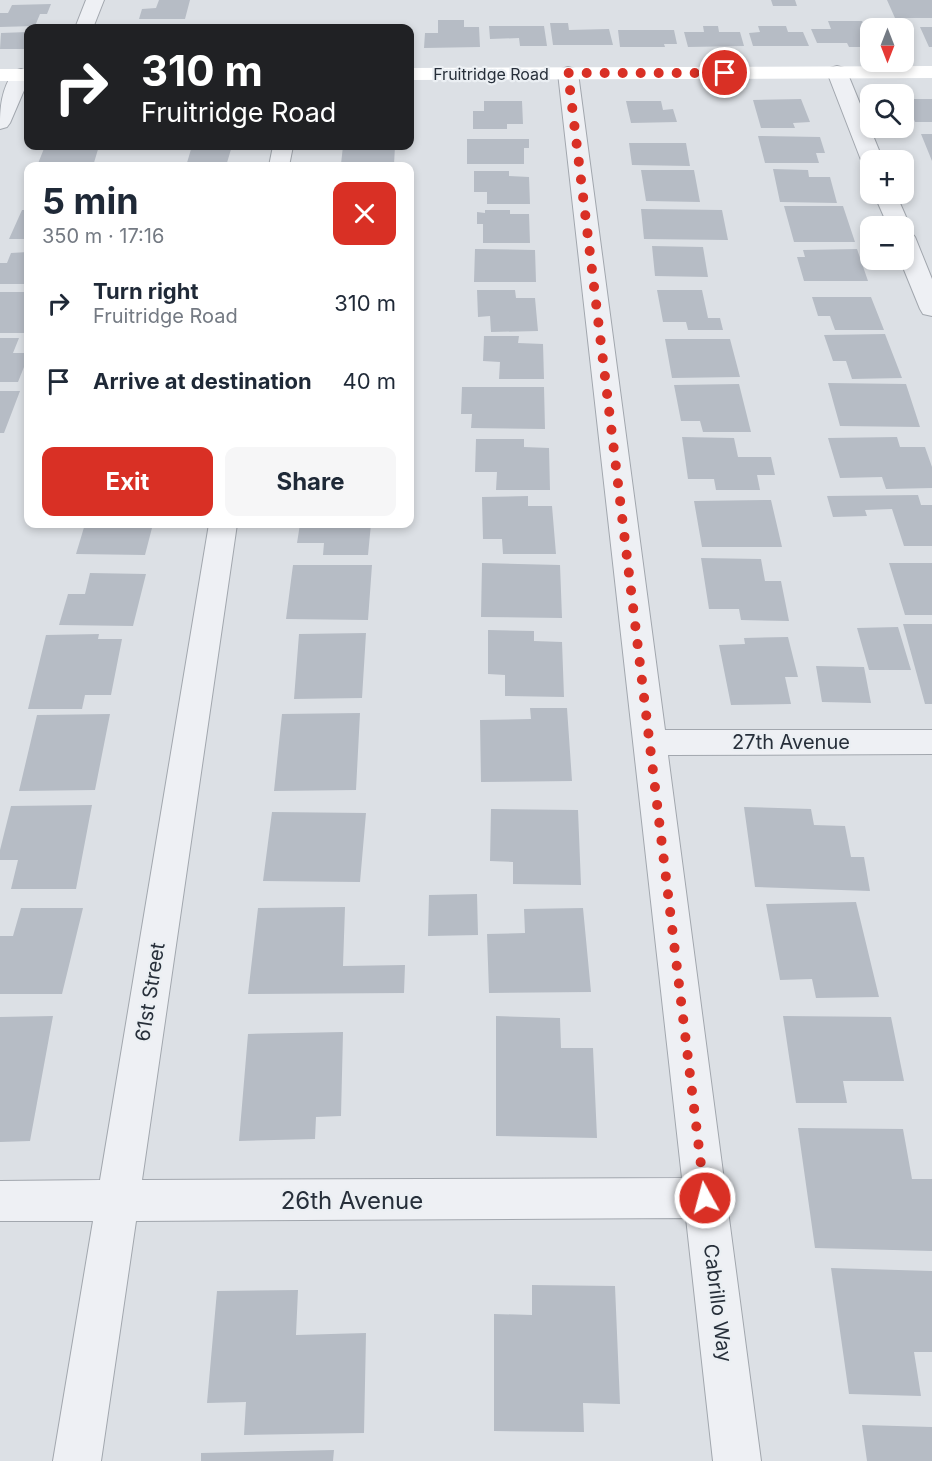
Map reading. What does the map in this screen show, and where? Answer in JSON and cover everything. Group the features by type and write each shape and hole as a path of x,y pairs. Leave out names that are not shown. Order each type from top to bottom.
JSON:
{"main road":[{"name":"Fruitridge Road","path":"414,74 932,72"},
{"path":"0,75 24,75"}],"street":[{"path":"86,24 95,0"},
{"path":"837,72 868,150"},
{"name":"Cabrillo Way","path":"568,73 737,1461"},
{"path":"0,123 24,77"},
{"path":"914,264 932,309"},
{"name":"61st Street","path":"76,1461 223,528"},
{"name":"27th Avenue","path":"650,743 932,742"},
{"name":"26th Avenue","path":"0,1201 705,1198"}],"building":[{"path":"159,0 190,0 185,19 139,19 142,9 156,8"},
{"path":"771,0 795,0 797,6 773,6"},
{"path":"887,0 932,0 932,18 895,18"},
{"path":"51,4 47,14 40,14 36,24 0,27 0,13 8,13 12,5"},
{"path":"438,20 464,20 464,27 479,27 480,47 424,48 425,33 438,33"},
{"path":"828,21 860,21 860,47 849,47 847,43 817,43 811,29 831,29"},
{"path":"550,23 568,23 569,30 609,29 613,45 553,45"},
{"path":"489,26 544,26 547,46 520,46 519,38 490,39"},
{"path":"703,26 718,26 719,32 740,32 744,46 688,47 684,32 704,32"},
{"path":"758,26 786,26 788,32 803,32 809,46 753,46 749,33 760,32"},
{"path":"920,27 932,27 932,47 929,47"},
{"path":"618,30 674,30 677,44 664,44 665,47 620,47"},
{"path":"24,32 24,49 0,49 1,33"},
{"path":"801,99 810,122 793,123 795,128 761,128 753,100"},
{"path":"914,99 932,99 932,122 915,122"},
{"path":"484,101 522,101 523,124 507,124 507,129 473,129 473,111 484,111"},
{"path":"626,101 661,101 663,110 673,109 677,122 631,123"},
{"path":"921,134 932,134 932,161"},
{"path":"758,136 820,137 825,153 816,153 819,163 765,163"},
{"path":"467,139 529,139 529,148 524,148 524,164 467,164"},
{"path":"629,143 686,143 690,166 632,165"},
{"path":"43,150 98,150 94,162 39,162"},
{"path":"191,150 231,150 227,162 187,162"},
{"path":"343,150 395,150 394,162 341,162"},
{"path":"773,169 808,170 809,177 830,177 837,203 780,202"},
{"path":"641,170 694,170 700,202 646,201"},
{"path":"474,171 509,171 509,176 529,177 530,204 487,204 487,192 474,192"},
{"path":"784,206 843,206 855,242 794,242"},
{"path":"641,209 722,210 728,240 644,239"},
{"path":"22,210 24,210 24,239 9,239"},
{"path":"485,210 510,210 510,214 529,214 530,243 483,243 483,224 477,224 477,212 485,213"},
{"path":"652,246 703,247 708,277 655,276"},
{"path":"475,249 535,250 536,282 474,282"},
{"path":"857,249 860,270 864,270 868,281 804,281 797,257 805,257 803,250"},
{"path":"24,252 24,284 0,284 0,263 7,263 11,253"},
{"path":"477,290 515,290 516,298 535,298 538,331 491,332 490,316 478,317"},
{"path":"657,290 702,290 708,318 720,318 723,330 688,330 686,322 663,322"},
{"path":"0,292 24,292 24,333 0,333"},
{"path":"812,297 871,297 884,330 835,330 830,316 818,316"},
{"path":"885,334 902,378 852,379 846,361 833,361 824,335"},
{"path":"484,336 519,336 518,343 543,344 544,379 499,379 500,362 483,361"},
{"path":"0,338 19,338 13,353 24,353 24,367 18,382 0,382"},
{"path":"665,339 730,339 740,377 672,378"},
{"path":"828,383 906,384 920,427 840,426"},
{"path":"739,384 751,432 703,432 700,421 681,421 674,385"},
{"path":"462,387 544,387 545,429 471,428 472,414 461,414"},
{"path":"0,391 20,391 4,433 0,433"},
{"path":"682,437 734,438 738,457 771,457 775,475 757,475 760,490 716,490 714,479 688,479"},
{"path":"897,437 900,447 925,447 932,467 932,488 886,489 882,477 840,478 828,438"},
{"path":"476,439 524,439 524,447 549,448 550,490 496,490 497,472 475,472"},
{"path":"918,495 921,505 932,505 932,546 904,546 892,509 865,510 867,516 833,517 827,496"},
{"path":"528,496 528,506 552,506 556,554 503,554 502,539 483,539 482,497"},
{"path":"771,500 782,547 702,547 694,501"},
{"path":"84,528 152,528 145,555 76,554"},
{"path":"299,528 371,528 368,555 323,555 324,543 297,543"},
{"path":"701,558 761,559 765,581 781,581 789,621 741,620 739,609 709,609"},
{"path":"482,563 560,565 562,618 481,617"},
{"path":"889,563 932,563 932,615 905,615"},
{"path":"293,565 372,565 368,620 286,619"},
{"path":"90,573 146,574 133,626 59,625 68,594 85,594"},
{"path":"903,624 932,624 932,704 925,704"},
{"path":"898,627 911,670 869,670 857,628"},
{"path":"488,630 534,631 534,641 562,642 564,697 505,696 505,675 488,674"},
{"path":"366,633 362,698 294,699 299,634"},
{"path":"99,634 98,639 122,639 111,695 85,695 82,709 28,709 46,635"},
{"path":"788,637 798,677 785,677 791,704 731,705 719,645 745,644 744,638"},
{"path":"816,666 864,667 871,703 822,702"},
{"path":"530,708 567,708 572,781 481,782 480,720 531,719"},
{"path":"360,713 356,790 274,791 282,714"},
{"path":"110,714 95,790 19,791 37,715"},
{"path":"92,805 76,889 11,889 18,860 0,860 0,850 11,806"},
{"path":"744,807 811,809 814,825 845,826 851,857 864,857 870,891 755,887"},
{"path":"491,809 578,810 581,885 513,884 513,862 490,861"},
{"path":"272,812 366,813 360,882 263,881"},
{"path":"477,894 478,935 428,936 429,895"},
{"path":"856,902 879,997 816,998 812,979 780,980 766,904"},
{"path":"345,907 343,966 405,965 404,993 248,994 258,908"},
{"path":"21,908 83,908 62,994 0,994 0,936 13,936"},
{"path":"583,908 591,992 489,993 487,934 525,933 524,909"},
{"path":"53,1016 30,1141 0,1142 0,1017"},
{"path":"496,1016 560,1018 561,1048 593,1048 597,1138 496,1136"},
{"path":"783,1016 891,1017 904,1081 843,1081 847,1103 796,1103"},
{"path":"343,1032 341,1116 316,1117 315,1139 239,1141 248,1034"},
{"path":"798,1128 903,1129 912,1179 932,1179 932,1251 815,1248"},
{"path":"831,1268 932,1271 932,1352 914,1352 921,1396 849,1394"},
{"path":"532,1285 615,1286 620,1404 583,1403 584,1432 494,1431 494,1314 532,1315"},
{"path":"298,1290 296,1335 366,1333 364,1433 244,1435 246,1402 207,1403 217,1291"},
{"path":"862,1425 932,1427 932,1461 867,1461"},
{"path":"334,1450 333,1461 201,1461 201,1453"}],"route":[{"path":"705,1198 568,73 725,73"}]}
